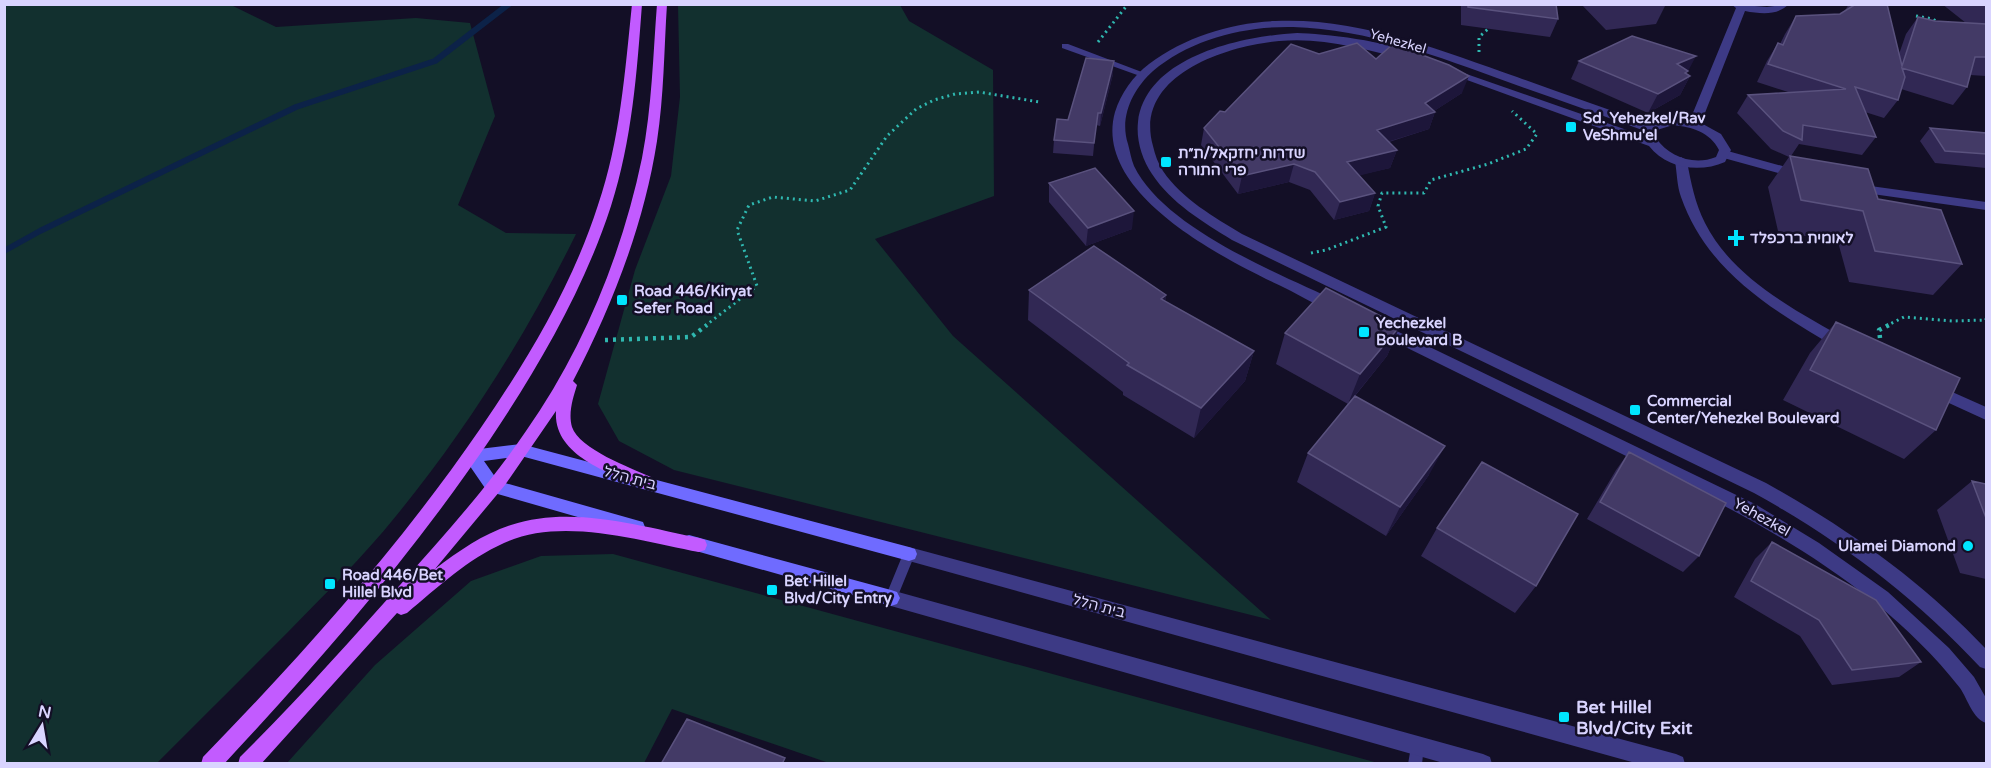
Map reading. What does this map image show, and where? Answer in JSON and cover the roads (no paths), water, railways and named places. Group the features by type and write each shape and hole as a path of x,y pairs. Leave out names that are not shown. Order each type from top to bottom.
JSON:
{"main road":[{"path":"210,764 275,697 408,541 471,456 526,374 554,326 590,246 608,195 629,94 635,4"},
{"path":"247,764 289,722 372,629 493,486 548,411 573,366 586,341 628,232 648,156 662,4"},
{"path":"573,366 564,406 563,421 568,436 576,445 645,483"},
{"path":"471,456 521,450"},
{"name":"בית הלל","path":"521,450 909,554"},
{"path":"471,456 493,486 891,598"},
{"path":"372,629 452,567 483,546 515,531 550,525 584,525 699,544"}],"street":[{"path":"1695,125 1739,6 1773,10 1784,4"},
{"name":"Yehezkel","path":"1651,129 1390,37 1330,27 1290,24 1254,27 1196,41 1170,53 1143,74 1123,103 1117,123 1119,144 1126,164 1140,184 1161,208 1221,250 1749,509 1789,531 1868,586 1910,623 1945,658 1980,701 1986,714"},
{"name":"Yehezkel","path":"1417,60 1387,50 1330,39 1294,37 1263,39 1210,52 1188,63 1164,82 1147,108 1142,125 1150,160 1182,199 1238,237 1760,488 1804,512 1889,570 1936,610 1986,661"},
{"name":"Yehezkel","path":"1439,67 1652,143 1664,153 1681,161"},
{"path":"1143,74 1164,82"},
{"path":"1652,143 1649,133 1651,129 1656,125 1673,122 1695,125 1718,138 1724,154 1721,159 1709,164 1681,161 1682,183 1691,209 1721,259 1748,284 1786,311 1854,350"},
{"path":"1724,154 1810,177"},
{"path":"1839,184 1986,206"},
{"path":"1491,382 1504,364"},
{"path":"1921,384 1986,414"},
{"name":"בית הלל","path":"909,554 1676,764"},
{"path":"891,598 1416,755 1483,764"}],"lane":[{"path":"1065,46 1143,74"},
{"path":"891,598 909,554"}],"waterway":[{"path":"4,251 40,231 296,107 435,61 509,4"}],"place":[{"name":"Sd. Yehezkel/Rav VeShmu'el","path":"1571,127"},
{"name":"שדרות יחזקאל/ת״ת פרי התורה","path":"1166,162"},
{"name":"לאומית ברכפלד","path":"1736,238"},
{"name":"Road 446/Kiryat Sefer Road","path":"622,300"},
{"name":"Yechezkel Boulevard B","path":"1364,332"},
{"name":"Commercial Center/Yehezkel Boulevard","path":"1635,410"},
{"name":"Ulamei Diamond","path":"1968,546"},
{"name":"Road 446/Bet Hillel Blvd","path":"330,584"},
{"name":"Bet Hillel Blvd/City Entry","path":"772,590"},
{"name":"Bet Hillel Blvd/City Exit","path":"1564,717"}]}
